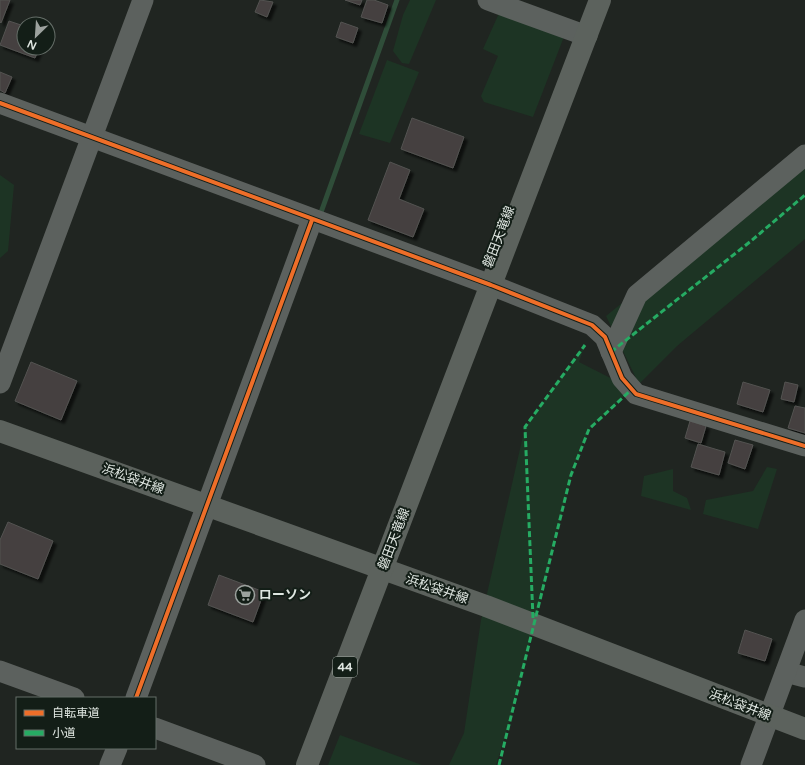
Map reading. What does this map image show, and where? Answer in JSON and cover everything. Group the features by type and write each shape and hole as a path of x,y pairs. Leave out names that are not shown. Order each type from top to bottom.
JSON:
{"main road":[{"name":"磐田天竜線","path":"307,765 600,0"},
{"name":"浜松袋井線","path":"0,431 382,570 486,606 805,729"}],"street":[{"path":"0,383 143,0"},
{"path":"488,0 587,36"},
{"path":"0,103 92,136 312,220 491,285 592,325 605,337 622,378 636,394 805,446"},
{"path":"611,352 637,295 805,155"},
{"path":"136,697 312,220"},
{"path":"751,765 771,717 796,675 805,620"},
{"path":"0,671 71,697"},
{"path":"156,728 255,765"},
{"path":"110,765 117,749"}],"green space":[{"path":"410,0 436,0 409,64 402,63 393,51 403,15"},
{"path":"500,11 565,34 533,117 484,102 481,96 498,56 483,49"},
{"path":"387,60 419,72 390,143 359,134"},
{"path":"805,155 805,239 677,346 640,383 636,378 606,316"},
{"path":"0,175 14,185 8,251 0,258"},
{"path":"585,345 579,362 632,389 589,429 573,470 511,717 496,765 449,765 464,733 481,620 525,427"},
{"path":"767,467 777,469 758,529 703,514 706,500 753,491"},
{"path":"673,469 673,491 687,498 691,510 641,496 644,476"},
{"path":"340,735 422,765 328,765"}],"building":[{"path":"0,0 10,0 1,23 0,22"},
{"path":"260,0 273,2 267,17 255,12"},
{"path":"345,0 362,0 360,5"},
{"path":"367,0 374,0 388,5 382,23 361,17"},
{"path":"9,21 16,23 16,51 0,45"},
{"path":"341,22 358,28 353,43 336,37"},
{"path":"0,72 12,77 5,93 0,90"},
{"path":"412,118 464,137 453,168 401,149"},
{"path":"390,162 410,170 399,199 424,209 413,237 368,220"},
{"path":"31,362 77,381 61,420 15,401"},
{"path":"743,382 770,390 763,412 737,404"},
{"path":"785,382 798,385 794,402 781,399"},
{"path":"795,406 805,408 805,433 788,428"},
{"path":"690,421 706,426 701,443 685,438"},
{"path":"735,440 753,445 745,469 728,463"},
{"path":"698,444 725,452 719,475 691,467"},
{"path":"8,522 53,541 38,579 0,564 0,540"},
{"path":"219,575 264,592 253,622 208,605"},
{"path":"745,630 772,639 765,661 738,653"}],"waterway":[{"path":"319,218 397,0"}],"marked path":[{"path":"611,352 751,241 805,195"},
{"path":"533,618 525,427 585,345"},
{"path":"499,765 571,475 589,429 632,389"}],"cycle path":[{"path":"0,103 491,285 592,325 605,337 622,378 636,394 805,446"},
{"path":"136,697 312,220"}],"place":[{"name":"ローソン","path":"245,595"}]}
